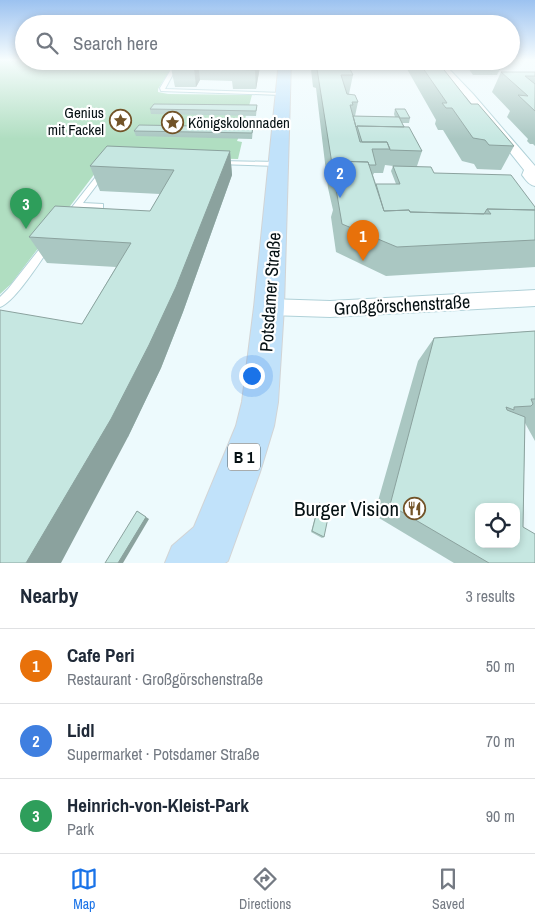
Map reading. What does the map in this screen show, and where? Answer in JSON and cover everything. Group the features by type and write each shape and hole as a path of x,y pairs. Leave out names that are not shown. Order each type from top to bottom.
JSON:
{"main road":[{"name":"Potsdamer Straße","path":"203,557 255,426 264,381 282,86"}],"street":[{"path":"461,86 527,165 530,169 529,175 535,182"},
{"name":"Großgörschenstraße","path":"269,307 330,310 535,298"}],"lane":[{"path":"163,86 163,90 282,94"},
{"path":"207,162 278,164"},
{"path":"60,229 103,170 109,166"},
{"path":"78,205 100,206"},
{"path":"0,303 12,292 54,236"},
{"path":"12,292 24,294"}],"green space":[{"path":"0,86 160,86 158,92 168,94 252,95 249,106 245,111 245,123 237,141 242,142 238,159 135,157 99,168 11,284 0,294"}],"building":[{"path":"320,86 345,86 347,94 355,95 358,102 352,102 353,105 350,105 360,142 387,142 390,149 372,149 376,165 369,165 368,162 332,161 332,164"},
{"path":"435,86 457,86 471,104 478,104 514,146 489,145 485,140 473,138 452,108 446,108 442,103 447,103"},
{"path":"517,86 535,86 535,111 518,95 528,96"},
{"path":"154,104 257,105 256,111 150,109"},
{"path":"395,109 405,109 410,118 400,118"},
{"path":"353,116 399,117 404,127 356,127"},
{"path":"139,125 253,127 252,133 134,131"},
{"path":"357,126 409,127 422,151 390,150 387,142 362,142"},
{"path":"107,146 230,151 176,287 111,419 26,563 0,563 0,310 82,324 131,243 29,237 55,206 150,211 174,170 90,166"},
{"path":"332,161 368,162 384,211 409,210 410,212 491,214 487,209 535,210 535,240 397,247 342,224 336,189 339,189"},
{"path":"393,166 431,167 434,173 511,175 535,207 535,210 487,209 484,214 410,212 409,210 384,211 376,184 400,184"},
{"path":"535,331 535,399 531,399 533,404 531,406 514,407 514,410 506,407 507,410 525,417 523,527 535,534 535,563 489,563 390,505 434,338"},
{"path":"319,503 330,508 324,537 312,531"},
{"path":"137,511 146,517 118,563 105,563"}],"place":[{"name":"Genius mit Fackel","path":"120,121"},
{"name":"Königskolonnaden","path":"172,122"},
{"name":"Lidl","path":"340,198"},
{"name":"Heinrich-von-Kleist-Park","path":"26,229"},
{"name":"Cafe Peri","path":"363,261"},
{"name":"Burger Vision","path":"415,508"}]}
